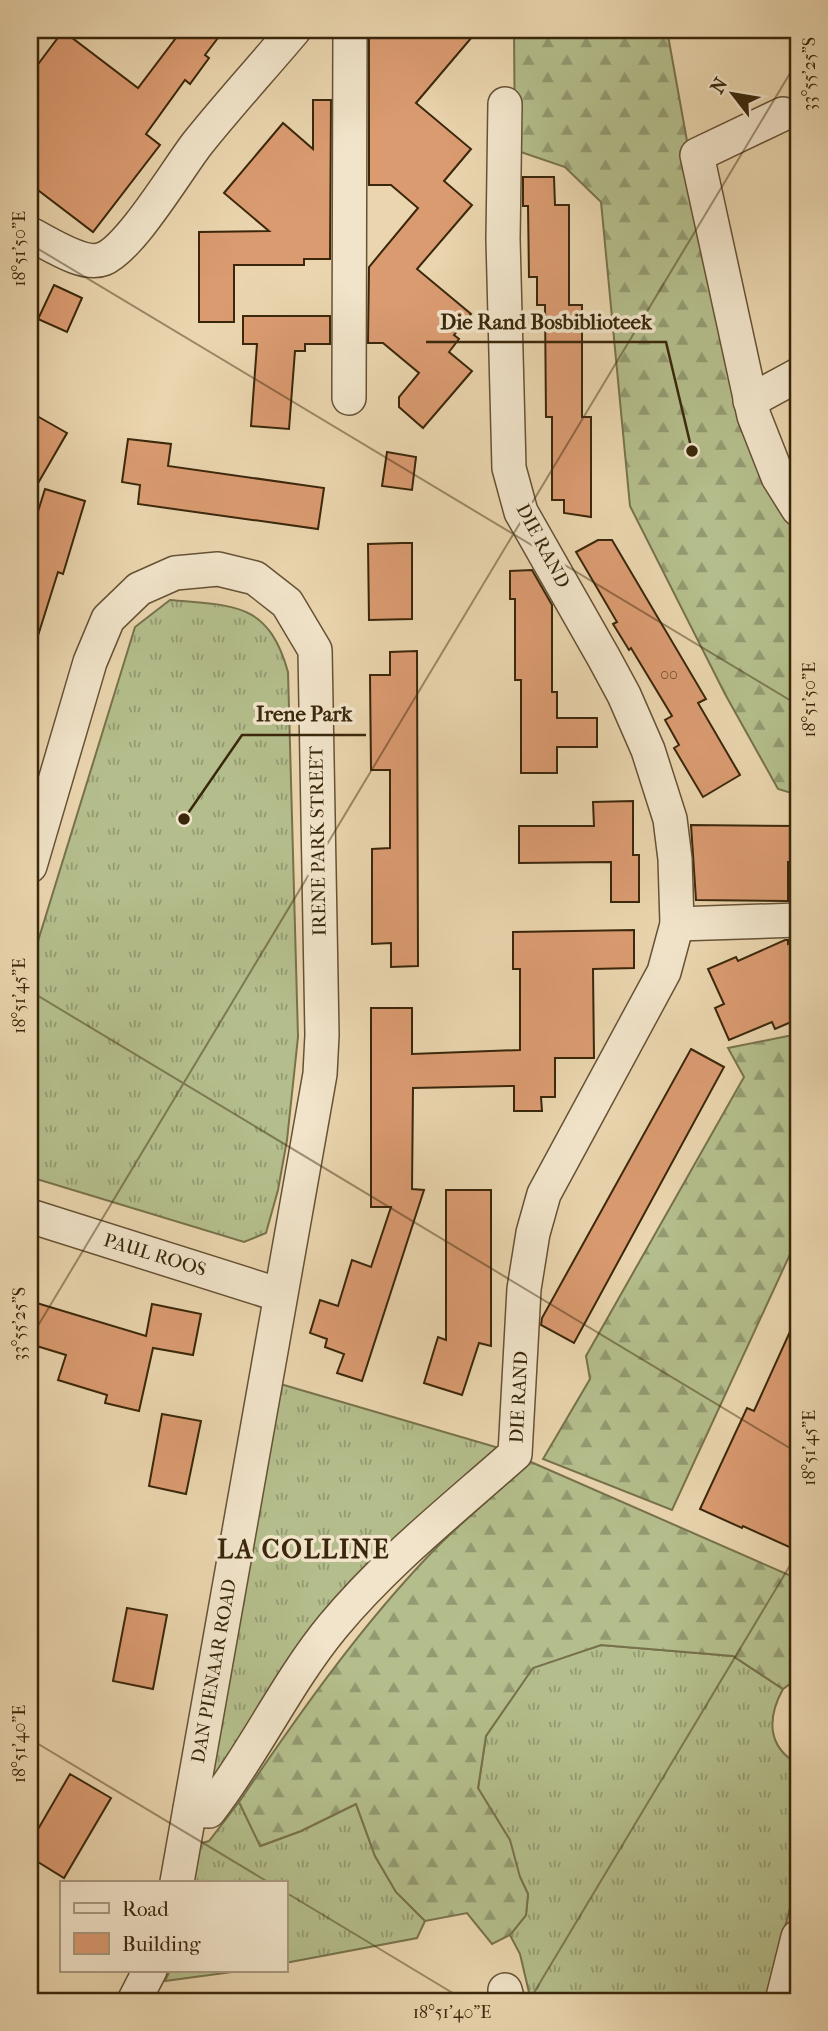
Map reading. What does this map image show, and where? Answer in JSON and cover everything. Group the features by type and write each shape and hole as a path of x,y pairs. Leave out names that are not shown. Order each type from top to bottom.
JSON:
{"street":[{"path":"30,234 85,262 103,260 120,248 198,144 294,30"},
{"path":"349,398 350,30"},
{"name":"DIE RAND","path":"190,1810 209,1811 234,1778 333,1626 379,1576 515,1454 524,1289 533,1233 544,1195 664,972 677,924 675,859 670,819 648,750 611,670 521,512 509,468 503,239 505,104"},
{"path":"783,114 697,155 754,416 778,477 798,509"},
{"path":"750,401 798,375"},
{"name":"IRENE PARK STREET","path":"30,866 90,663 108,619 139,589 176,573 218,569 255,578 287,603 315,650 321,1035 320,1074 280,1295"},
{"path":"677,924 798,920"},
{"name":"PAUL ROOS","path":"30,1216 280,1295"},
{"name":"DAN PIENAAR ROAD","path":"177,1881 280,1295"},
{"path":"782,2001 798,1937"},
{"path":"134,2001 149,1972"}],"green space":[{"path":"514,30 667,30 708,257 798,506 798,795 778,789 725,694 630,506 601,202 565,167 515,150"},
{"path":"170,600 212,604 245,612 270,632 280,649 288,672 298,1037 287,1140 278,1190 266,1233 244,1242 30,1177 30,967 135,627"},
{"path":"798,1034 798,1237 672,1510 543,1459 590,1379 586,1356 744,1077 728,1048"},
{"path":"277,1383 499,1448 217,1779 213,1778 211,1773"},
{"path":"531,1462 798,1579 798,1678 783,1689 733,1656 601,1645 533,1668 486,1736 478,1788 510,1840 520,1877 528,1894 526,1915 510,1935 492,1944 467,1913 425,1921 396,1892 375,1856 356,1804 301,1831 260,1846 239,1802 308,1703 408,1577 471,1515"},
{"path":"601,1645 733,1656 783,1689 774,1711 773,1731 780,1749 798,1764 798,1877 766,2001 531,2001 520,1954 510,1935 526,1915 528,1894 478,1789 486,1736 533,1667"},
{"path":"239,1802 261,1846 301,1831 356,1804 375,1856 396,1892 425,1921 417,1938 287,1963 287,1881 191,1881 198,1844 209,1841"},
{"path":"169,1972 232,1972 165,1981"}],"building":[{"path":"182,30 224,30 205,55 209,58 190,84 185,80 146,134 160,145 93,232 30,184 30,75 63,31 138,88"},
{"path":"369,30 478,30 416,103 471,149 444,181 472,205 417,269 471,314 454,335 459,339 449,352 472,371 423,428 399,407 399,397 419,373 383,343 368,343 369,267 418,208 391,185 369,185"},
{"path":"313,100 331,100 330,259 304,259 304,265 234,265 234,322 199,322 199,232 269,231 224,193 283,123 313,149"},
{"path":"523,177 554,177 555,205 569,205 569,305 582,305 582,417 591,417 591,517 564,513 564,500 552,500 552,417 546,417 545,305 537,305 537,277 529,277 528,206 523,206"},
{"path":"54,285 82,298 67,332 38,319"},
{"path":"243,316 330,316 330,344 305,344 305,351 295,351 289,429 251,426 257,344 243,344"},
{"path":"30,412 67,433 30,497"},
{"path":"128,439 171,444 168,466 324,488 318,529 138,504 140,485 122,482"},
{"path":"387,452 416,457 412,490 382,486"},
{"path":"45,489 85,501 63,574 58,572 36,642 30,642 30,537"},
{"path":"598,540 612,540 706,699 698,703 740,775 703,797 674,748 679,745 665,720 672,716 631,648 629,650 613,624 617,622 576,552"},
{"path":"412,543 412,619 369,620 368,544"},
{"path":"532,570 552,605 552,692 557,692 557,718 597,718 597,747 557,747 557,773 521,773 521,680 515,680 515,599 510,599 510,571"},
{"path":"417,651 418,966 391,967 391,943 372,944 372,849 390,848 390,770 371,770 370,675 390,675 390,652"},
{"path":"633,801 633,855 639,855 639,902 611,902 611,862 519,863 519,826 594,826 593,802"},
{"path":"691,825 798,826 798,862 788,862 788,901 696,900"},
{"path":"634,930 634,968 593,969 594,1058 555,1058 555,1097 541,1097 542,1111 514,1111 514,1086 413,1088 412,1189 424,1190 362,1381 337,1373 344,1354 325,1347 327,1339 310,1333 320,1300 338,1306 352,1260 371,1267 391,1207 371,1207 371,1008 412,1008 412,1054 520,1050 520,969 513,969 513,932"},
{"path":"798,939 798,1019 775,1029 772,1022 729,1040 715,1008 724,1004 708,969 736,957 738,961 785,940 788,940 788,944"},
{"path":"691,1049 724,1067 574,1343 541,1325 542,1318"},
{"path":"446,1190 491,1190 491,1346 479,1343 462,1395 424,1383 438,1337 446,1340"},
{"path":"30,1301 146,1336 152,1304 201,1314 193,1355 153,1348 139,1411 105,1403 107,1395 58,1380 66,1355 30,1344"},
{"path":"798,1314 798,1551 700,1509 747,1408 754,1411"},
{"path":"162,1414 201,1421 186,1494 149,1486"},
{"path":"127,1608 167,1615 153,1689 113,1681"},
{"path":"70,1774 111,1798 64,1878 30,1857 30,1843"}],"place":[{"name":"Die Rand Bosbiblioteek","path":"692,451"},
{"name":"Irene Park","path":"184,819"}],"district":[{"name":"LA COLLINE","path":"304,1549"}]}
